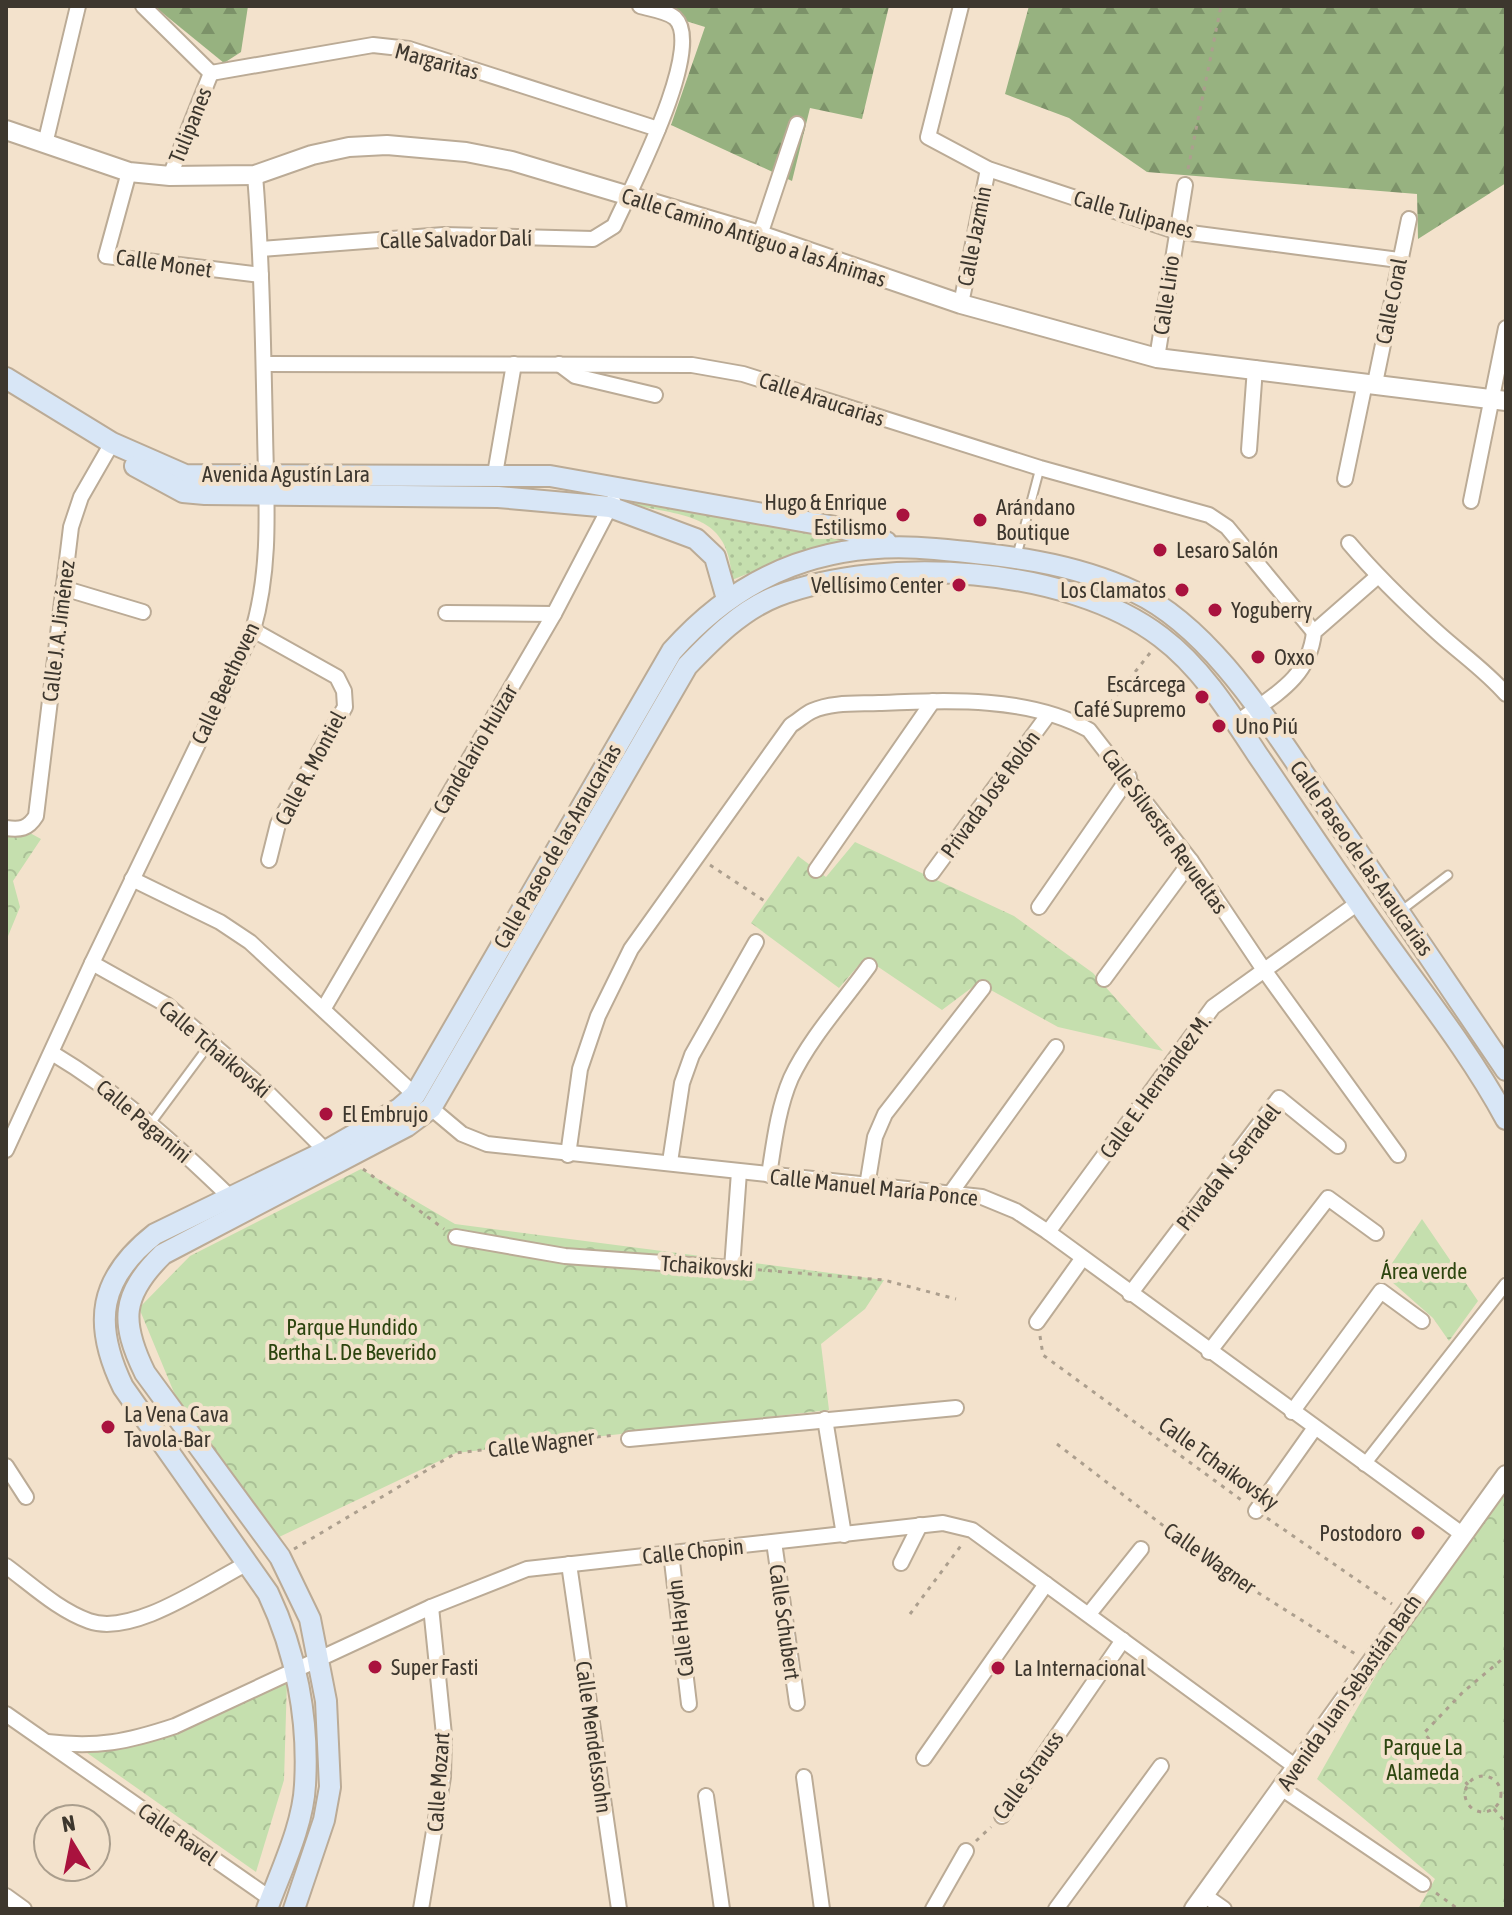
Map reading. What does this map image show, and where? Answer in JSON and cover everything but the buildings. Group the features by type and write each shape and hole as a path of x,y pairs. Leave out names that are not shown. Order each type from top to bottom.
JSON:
{"main road":[{"name":"Avenida Agustín Lara","path":"6,378 112,443 185,475 610,507 696,539 715,557 727,599"},
{"name":"Avenida Agustín Lara","path":"266,482 495,474 550,476 841,528 898,545"},
{"name":"Calle Paseo de las Araucarias","path":"269,1904 305,1786 302,1708 285,1628 248,1563 123,1387 110,1359 104,1331 106,1301 116,1273 133,1251 155,1234 326,1151 399,1109 423,1102 625,729 672,651 698,621 727,599 767,575 814,558 854,548 898,545 1017,556 1089,574 1137,593 1209,650 1257,707 1400,911 1506,1070"},
{"name":"Calle Paseo de las Araucarias","path":"294,1909 324,1820 330,1787 320,1659 310,1619 280,1557 145,1373 130,1337 130,1301 140,1276 163,1254 407,1126 687,666 737,619 774,597 822,582 900,572 1011,580 1081,593 1124,612 1162,637 1191,664 1236,723 1358,903 1447,1026 1506,1119"},
{"path":"625,729 644,741"},
{"path":"1447,1026 1467,1013"}],"street":[{"path":"45,144 78,6"},
{"name":"Tulipanes","path":"143,6 211,73 170,176"},
{"name":"Calle Salvador Dalí","path":"261,249 444,235 593,239 614,226 658,129 683,46 681,27 674,16 640,6"},
{"name":"Calle Tulipanes","path":"961,6 928,137 988,169 1175,231 1399,260"},
{"name":"Margaritas","path":"211,73 373,45 409,49 658,129"},
{"path":"760,235 797,124"},
{"name":"Calle Camino Antiguo a las Ánimas","path":"6,130 129,172 170,176 255,175 312,155 349,147 387,145 466,152 512,161 760,235 961,304 1157,358 1499,400"},
{"name":"Calle Jazmín","path":"961,304 988,169"},
{"name":"Calle Monet","path":"129,172 106,256 261,275"},
{"name":"Calle Beethoven","path":"6,1150 92,963 253,630 267,570 261,249 255,175"},
{"name":"Calle Lirio","path":"1157,358 1175,231 1185,185"},
{"name":"Calle Coral","path":"1345,479 1409,219"},
{"path":"1471,501 1499,400 1506,328"},
{"name":"Calle Araucarias","path":"264,364 692,365 743,374 1040,468 1209,515 1227,527 1314,632"},
{"path":"495,474 514,364"},
{"path":"559,364 575,376 655,395"},
{"path":"1249,450 1255,368"},
{"name":"Calle J. A. Jiménez","path":"6,828 19,829 30,825 36,816 63,588 76,512 112,443"},
{"name":"Candelario Huizar","path":"324,1008 554,614 620,487"},
{"path":"1349,543 1378,576 1439,634 1486,671 1506,694"},
{"path":"1236,723 1300,674 1312,654 1314,632 1378,576"},
{"path":"63,588 143,612"},
{"path":"446,613 554,614"},
{"name":"Calle R. Montiel","path":"253,630 337,677 344,691 345,707 278,824 269,860"},
{"path":"816,870 933,701"},
{"name":"Calle Silvestre Revueltas","path":"568,1155 580,1069 598,1016 631,949 791,725 812,711 839,704 933,701 994,703 1072,720 1089,730 1129,777 1191,861 1264,970 1398,1155"},
{"name":"Privada José Rolón","path":"932,873 1048,715"},
{"path":"1039,907 1129,777"},
{"path":"1104,979 1191,861"},
{"name":"Calle Manuel María Ponce","path":"132,879 220,922 250,942 423,1102 462,1134 487,1144 568,1155 670,1162 999,1202 1048,1232 1462,1534"},
{"name":"Calle E. Hernández M.","path":"1048,1232 1213,1007 1358,903"},
{"path":"670,1162 682,1083 692,1055 756,942"},
{"name":"Calle Tchaikovski","path":"92,963 167,1005 212,1041 326,1151"},
{"path":"769,1175 780,1110 791,1079 805,1053 869,966"},
{"path":"867,1186 875,1137 885,1114 983,988"},
{"path":"950,1194 1056,1047"},
{"name":"Calle Paganini","path":"52,1053 105,1085 152,1122 229,1196"},
{"name":"Privada N. Serradel","path":"1130,1294 1279,1098 1338,1146"},
{"path":"732,1268 739,1172"},
{"path":"1209,1352 1328,1198 1376,1233"},
{"name":"Tchaikovski","path":"456,1237 565,1256 732,1268"},
{"path":"1037,1322 1082,1259"},
{"path":"1364,1465 1506,1284"},
{"path":"1292,1412 1381,1291 1422,1321"},
{"path":"628,1436 956,1408"},
{"path":"825,1419 844,1535"},
{"path":"1256,1511 1314,1429"},
{"path":"6,1466 26,1497"},
{"name":"Avenida Juan Sebastián Bach","path":"1199,1902 1506,1475"},
{"name":"Calle Chopin","path":"47,1742 90,1747 132,1740 175,1726 431,1607 527,1569 920,1525 959,1524 972,1530 1089,1614 1296,1767"},
{"path":"901,1563 920,1525"},
{"name":"Calle Schubert","path":"774,1542 797,1703"},
{"path":"1089,1614 1141,1549"},
{"name":"Calle Haydn","path":"671,1553 689,1704"},
{"path":"6,1566 67,1611 91,1622 112,1625 136,1621 248,1563"},
{"name":"Calle Mendelssohn","path":"569,1564 619,1909"},
{"path":"924,1758 1046,1584"},
{"name":"Calle Mozart","path":"421,1909 441,1792 444,1735 431,1607"},
{"name":"Calle Strauss","path":"1002,1816 1123,1640"},
{"name":"Calle Ravel","path":"6,1714 269,1904"},
{"path":"1056,1909 1161,1766"},
{"path":"804,1777 822,1909"},
{"path":"1281,1788 1423,1884"},
{"path":"706,1796 722,1909"},
{"path":"933,1909 966,1851"},
{"path":"6,1896 24,1909"},
{"path":"1199,1902 1224,1909"}],"lane":[{"path":"1017,556 1040,468"},
{"path":"1400,911 1448,875"},
{"path":"152,1122 212,1041"}],"path":[{"path":"1185,185 1221,6"},
{"path":"1089,730 1162,637"},
{"path":"697,856 766,902"},
{"path":"347,1157 456,1237"},
{"name":"Tchaikovski","path":"732,1268 884,1280 956,1299"},
{"name":"Calle Tchaikovsky","path":"1037,1322 1043,1355 1256,1511 1405,1613"},
{"name":"Calle Wagner","path":"280,1557 456,1453 628,1436"},
{"name":"Calle Wagner","path":"1057,1444 1217,1567 1370,1664"},
{"path":"910,1614 972,1530"},
{"path":"1468,1785 1424,1733 1463,1692 1506,1656"},
{"path":"1477,1777 1494,1779 1502,1794 1494,1809 1482,1812 1471,1807 1465,1797 1468,1785 1477,1777"},
{"path":"1494,1809 1506,1823"},
{"name":"Calle Strauss","path":"966,1851 1002,1816"},
{"path":"1423,1884 1458,1909"}],"green space":[{"path":"154,6 248,6 241,52 224,63"},
{"path":"638,6 889,6 862,119 810,108 792,181 671,125 705,27"},
{"path":"1029,6 1506,6 1506,183 1418,239 1417,194 1147,172 1069,118 1005,94"},
{"path":"634,495 856,539 804,551 732,580 723,542 713,530 686,516 631,504"},
{"path":"30,833 41,839 13,881 20,907 6,941 6,836"},
{"path":"855,842 1014,916 1093,973 1163,1051 1058,1027 978,983 942,1010 865,958 839,988 751,923 798,856 826,877"},
{"name":"Parque Hundido Bertha L. De Beverido","path":"361,1169 455,1224 884,1280 865,1309 821,1344 829,1410 456,1453 277,1538 185,1419 139,1308 190,1256"},
{"name":"Área verde","path":"1422,1219 1478,1301 1449,1341 1433,1318 1384,1275"},
{"name":"Parque La Alameda","path":"1506,1479 1506,1909 1418,1909 1435,1879 1317,1779 1391,1649"},
{"path":"287,1680 284,1780 256,1872 83,1750"}],"place":[{"name":"Hugo & Enrique Estilismo","path":"903,515"},
{"name":"Arándano Boutique","path":"980,520"},
{"name":"Lesaro Salón","path":"1160,550"},
{"name":"Vellísimo Center","path":"959,585"},
{"name":"Los Clamatos","path":"1182,590"},
{"name":"Yoguberry","path":"1215,610"},
{"name":"Oxxo","path":"1258,657"},
{"name":"Escárcega Café Supremo","path":"1202,697"},
{"name":"Uno Piú","path":"1219,726"},
{"name":"El Embrujo","path":"326,1114"},
{"name":"La Vena Cava Tavola-Bar","path":"108,1427"},
{"name":"Postodoro","path":"1418,1533"},
{"name":"Super Fasti","path":"375,1667"},
{"name":"La Internacional","path":"998,1668"}]}
